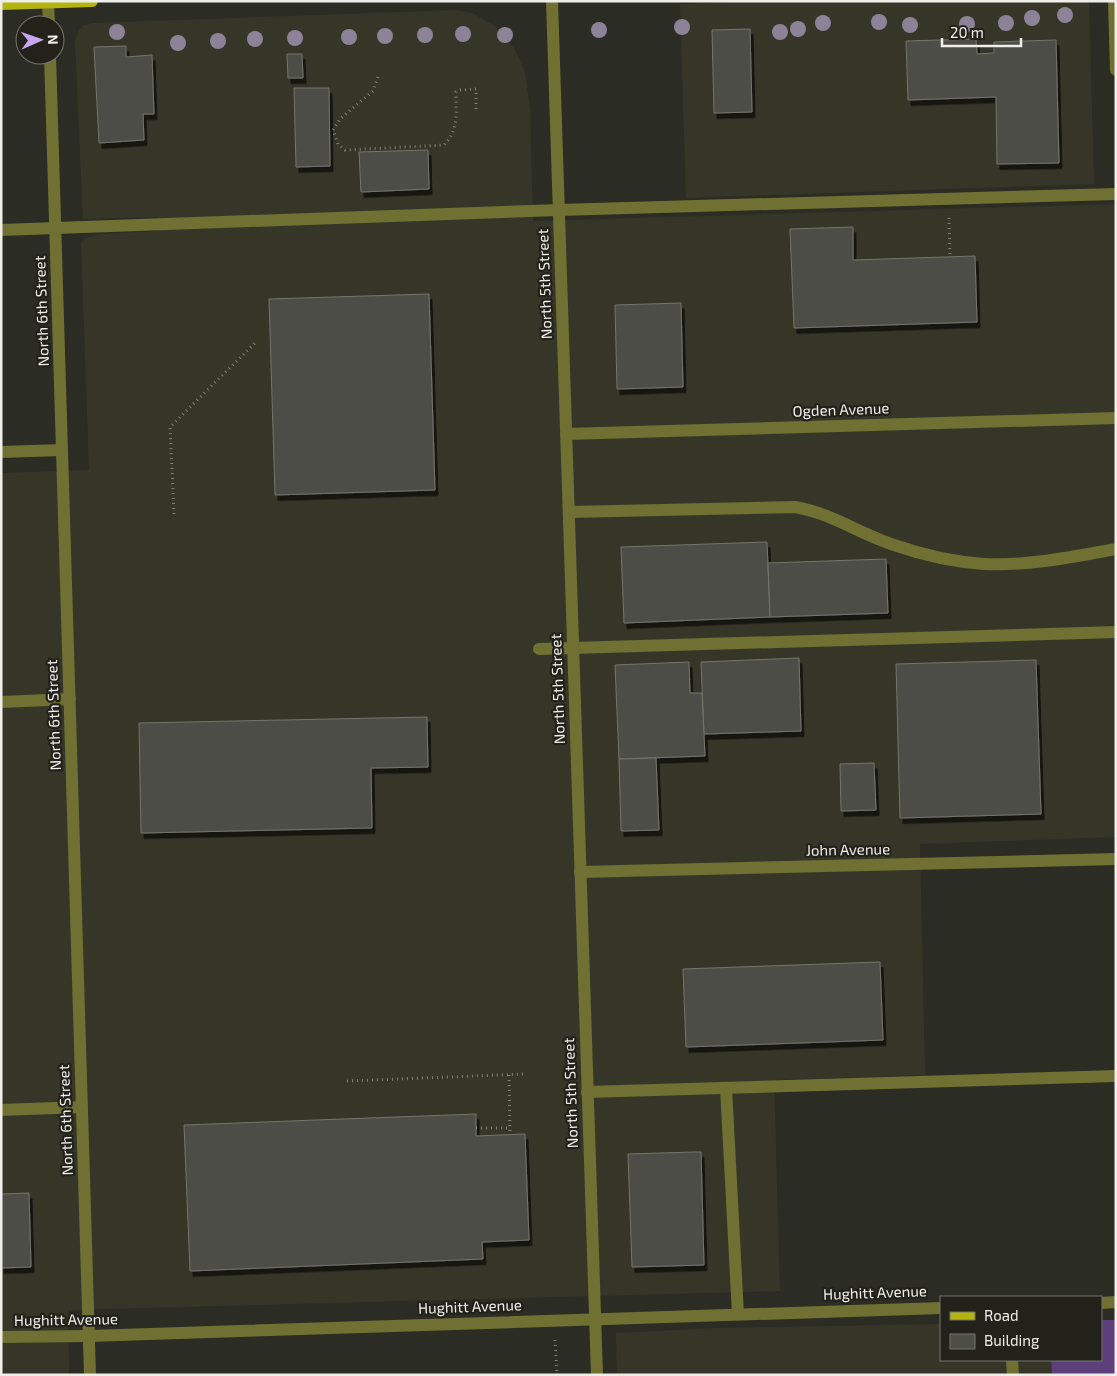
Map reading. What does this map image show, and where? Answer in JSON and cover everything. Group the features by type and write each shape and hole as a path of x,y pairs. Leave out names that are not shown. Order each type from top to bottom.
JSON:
{"main road":[{"path":"1,4 92,1"}],"street":[{"name":"North 5th Street","path":"552,1 597,1375"},
{"path":"1114,1 1116,70"},
{"path":"48,2 49,15"},
{"name":"North 6th Street","path":"50,65 90,1375"},
{"path":"1,230 559,210 1116,194"},
{"name":"Ogden Avenue","path":"566,434 1116,418"},
{"path":"1,452 62,450"},
{"path":"569,512 795,507 823,514 895,546 958,562 985,564 1028,562 1116,549"},
{"path":"539,649 1116,632"},
{"path":"1,702 70,699"},
{"name":"John Avenue","path":"580,872 1116,859"},
{"path":"587,1092 1116,1076"},
{"path":"726,1088 738,1314"},
{"path":"1,1110 82,1107"},
{"path":"1102,1303 1116,1302"},
{"name":"Hughitt Avenue","path":"1,1337 89,1336 940,1308"},
{"path":"1012,1361 1013,1375"}],"path":[{"path":"378,77 373,91 340,119 334,130 338,144 345,150 444,145 451,138 457,120 456,92 476,89 476,110"},
{"path":"949,199 950,257"},
{"path":"174,514 170,427 256,342"},
{"path":"347,1081 525,1074"},
{"path":"509,1075 510,1134"},
{"path":"476,1128 510,1128"},
{"path":"555,1320 557,1375"}],"shaded area":[{"path":"755,1 1089,1 1094,184 686,198 680,4"},
{"path":"456,10 473,13 496,27 514,48 525,72 530,108 533,221 1116,204 1116,837 920,844 925,1075 774,1080 780,1291 68,1310 69,1375 1,1375 1,473 89,470 81,243 84,239 99,234 157,231 157,217 83,219 75,42 78,31 84,25 94,23"},
{"path":"1102,1320 1116,1320 1116,1375 1052,1375 1051,1361 1102,1361"},
{"path":"940,1324 940,1361 1051,1361 1052,1375 617,1375 616,1333 717,1328"}],"building":[{"path":"750,29 752,112 714,113 712,30"},
{"path":"976,39 977,54 994,53 994,42 1056,40 1059,163 997,164 996,97 908,100 906,41"},
{"path":"126,46 126,57 152,55 154,114 143,114 144,140 99,143 94,47"},
{"path":"287,54 302,54 303,78 288,78"},
{"path":"294,88 329,88 330,166 296,167"},
{"path":"428,150 429,189 361,192 359,152"},
{"path":"853,227 853,260 975,256 977,322 794,328 790,229"},
{"path":"429,294 435,490 275,495 269,299"},
{"path":"681,303 683,387 617,389 615,305"},
{"path":"767,542 770,617 624,623 621,547"},
{"path":"886,559 888,613 770,617 768,563"},
{"path":"799,658 801,731 704,734 701,662"},
{"path":"1036,660 1041,814 900,818 896,664"},
{"path":"689,662 690,693 702,693 705,756 619,759 615,665"},
{"path":"427,717 428,767 371,768 372,828 141,833 139,723"},
{"path":"656,758 659,830 621,831 619,759"},
{"path":"874,763 876,810 841,811 840,764"},
{"path":"880,962 883,1040 686,1047 683,969"},
{"path":"476,1114 476,1136 525,1134 529,1240 482,1242 483,1259 190,1271 184,1125"},
{"path":"701,1152 704,1265 632,1267 628,1154"},
{"path":"29,1193 31,1267 1,1268 1,1194"}]}
